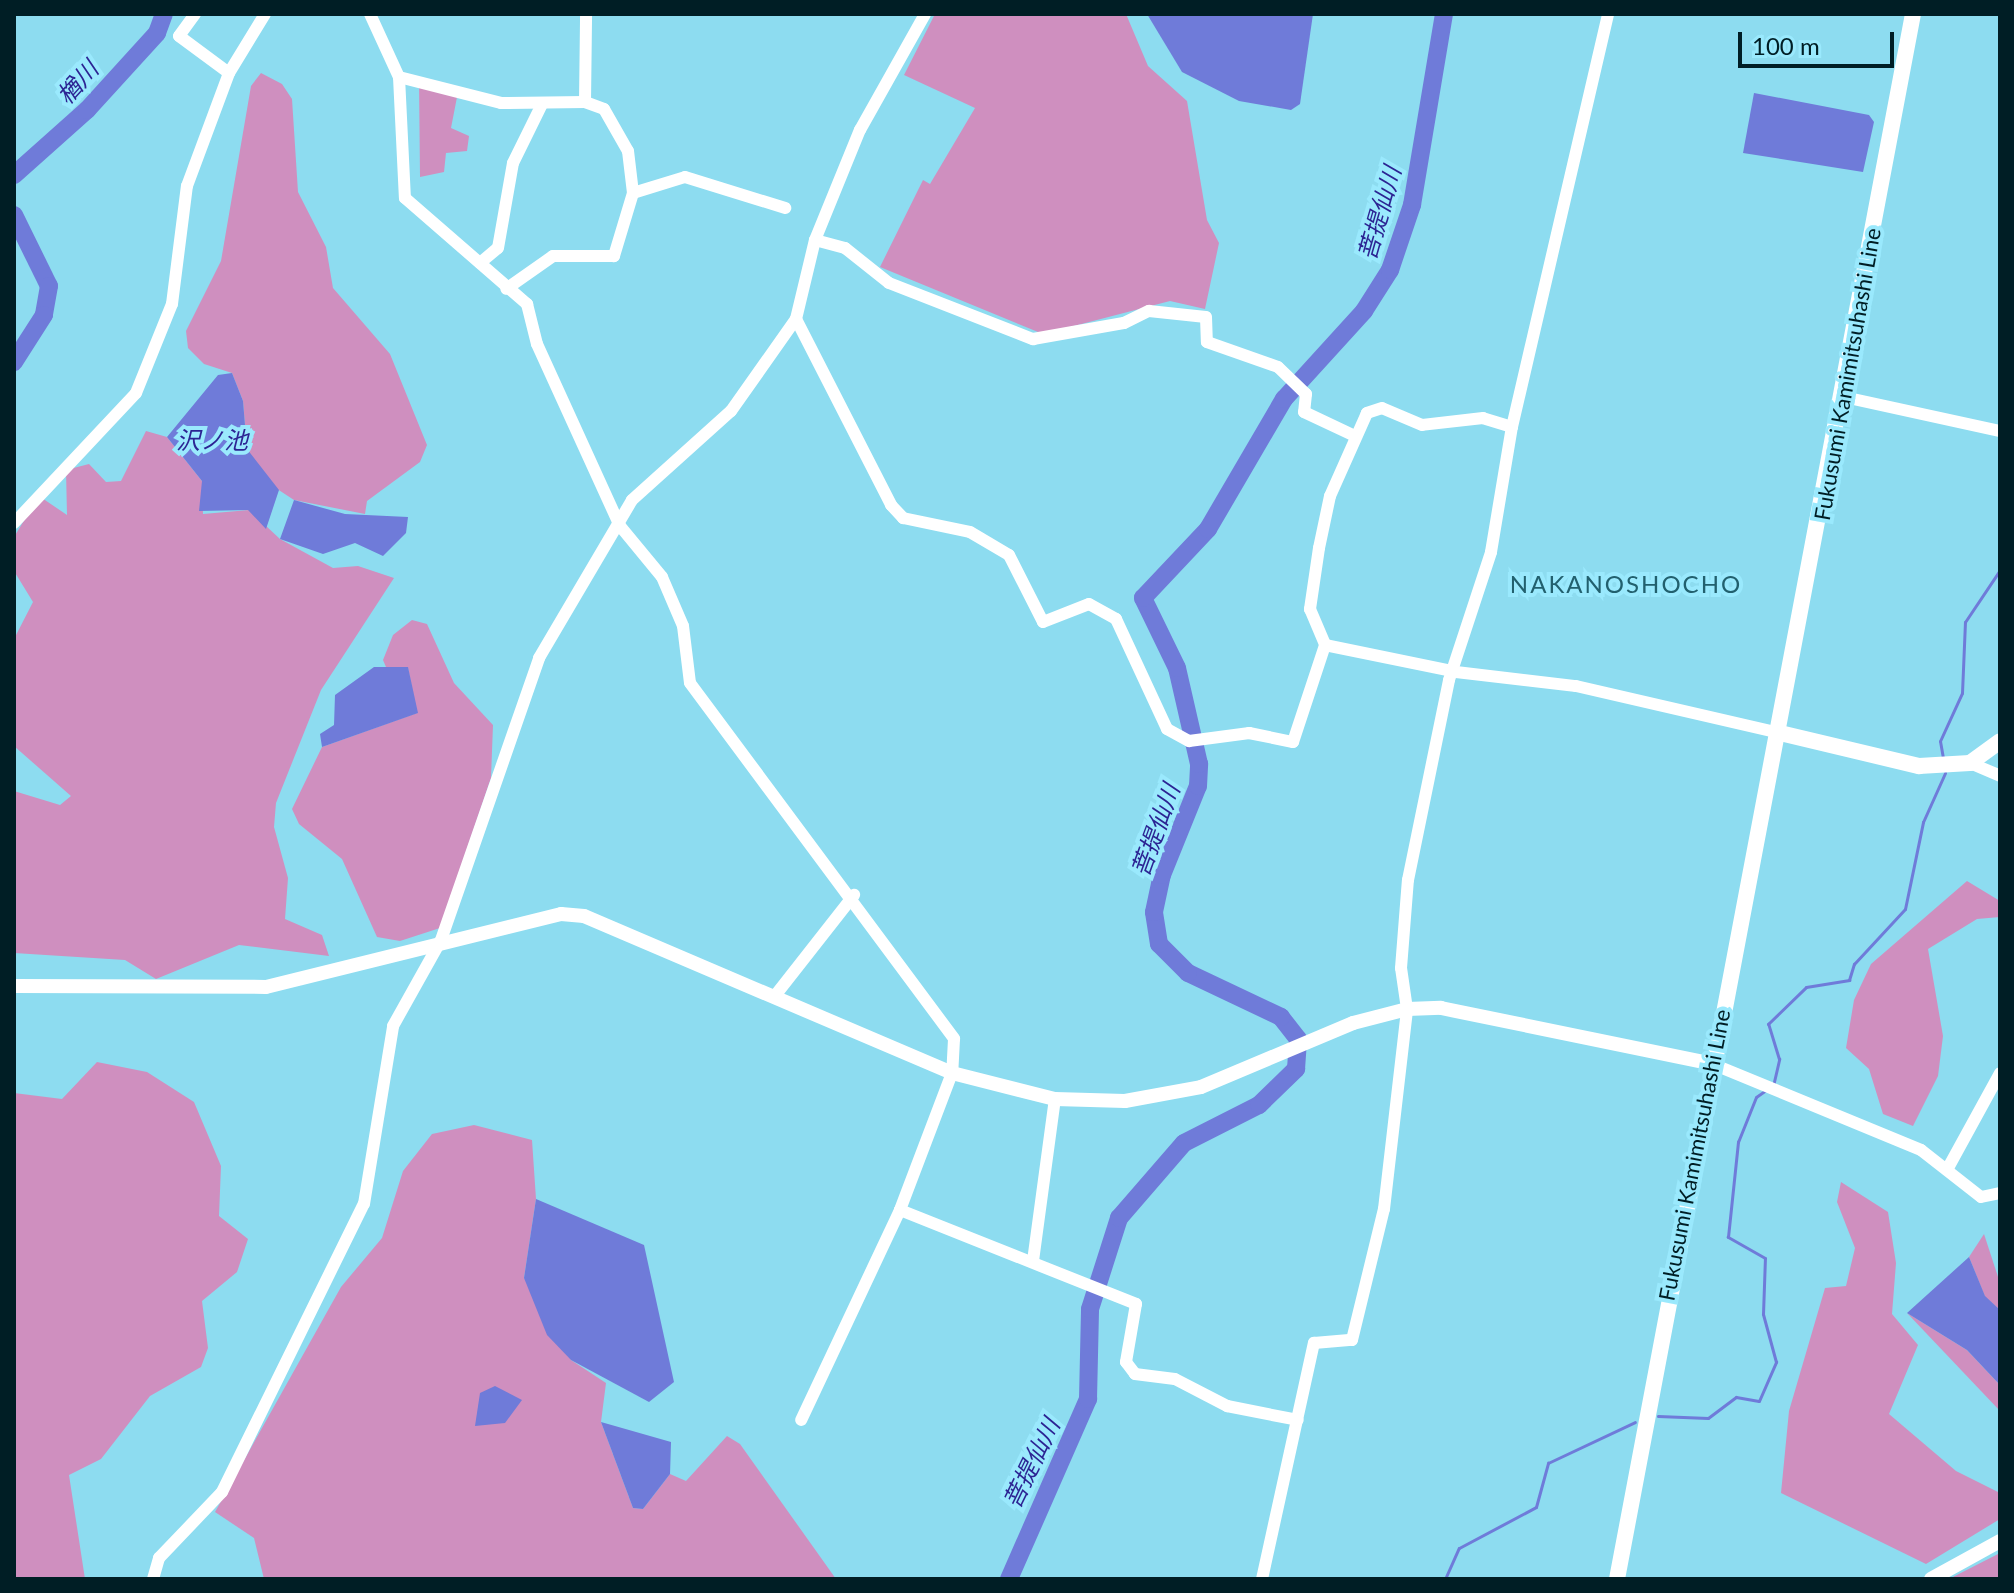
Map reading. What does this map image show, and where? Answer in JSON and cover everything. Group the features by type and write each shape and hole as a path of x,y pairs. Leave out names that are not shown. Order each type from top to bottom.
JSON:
{"main road":[{"name":"Fukusumi Kamimitsuhashi Line","path":"1617,1579 1710,1063 1780,733 1913,14"},
{"path":"1780,733 1919,766 1970,763 2000,741"}],"street":[{"path":"195,14 179,36 229,73"},
{"path":"14,523 136,393 172,304 187,186 229,73 265,14"},
{"path":"370,14 399,77 405,198 506,289 527,304 537,344 620,526 662,577 683,626 690,683 787,819 854,895 954,1039 952,1073 900,1210 801,1420"},
{"path":"585,102 586,14"},
{"path":"153,1579 159,1558 222,1492 364,1204 393,1026 441,940 539,658 576,586 620,526 632,500 731,411 796,319 815,240 860,130 925,14"},
{"path":"1262,1579 1316,1340 1346,1343 1353,1336 1394,1160 1407,1009 1401,968 1408,880 1433,782 1437,726 1491,552 1512,427 1608,14"},
{"path":"399,77 501,103 541,106 585,102 604,109 622,141 633,193 614,256 553,256 506,289"},
{"path":"480,263 498,248 513,163 541,106"},
{"path":"633,193 685,177 785,208"},
{"path":"815,240 845,248 889,283 1033,339 1124,323 1149,311 1206,317 1207,342 1278,367 1306,394 1304,412 1355,436"},
{"path":"796,319 891,505 903,518 970,532 1009,555 1043,622 1089,604 1116,619 1167,729 1189,741 1249,733 1293,742 1325,645 1310,609 1330,496 1355,436 1373,407 1422,425 1483,418 1512,427"},
{"path":"1844,397 2000,431"},
{"path":"1325,645 1456,672 1576,686 1780,733"},
{"path":"1970,763 2000,776"},
{"path":"774,997 854,895"},
{"path":"14,986 266,987 538,914 584,916 952,1073 1055,1099 1125,1101 1201,1087 1353,1023 1407,1009 1441,1008 1710,1063 1948,1168 1981,1197 2000,1193"},
{"path":"1948,1168 2000,1073"},
{"path":"1033,1261 1055,1099"},
{"path":"900,1210 1136,1304 1126,1362 1135,1374 1175,1379 1227,1406 1298,1420"},
{"path":"1931,1579 2000,1541"}],"shaded area":[{"path":"935,14 1126,14 1148,66 1187,101 1207,220 1219,243 1205,309 1170,301 1043,334 880,267 923,180 930,184 975,108 904,75"},
{"path":"261,73 282,84 292,99 298,192 326,247 333,288 390,354 427,445 420,462 367,501 365,514 294,500 265,481 247,449 243,401 232,373 204,364 188,348 186,331 221,261 251,86"},
{"path":"419,80 458,92 451,128 469,136 467,151 446,153 444,172 420,177"},
{"path":"146,431 167,437 202,481 203,514 249,510 280,539 333,568 358,566 394,578 321,690 276,803 274,827 288,878 285,919 322,935 329,956 239,945 156,979 125,960 14,953 14,791 60,805 71,796 14,746 14,639 33,602 14,571 14,537 39,496 67,515 66,470 89,464 106,482 121,481"},
{"path":"412,620 427,624 454,683 493,725 491,778 440,928 400,941 377,937 342,859 299,824 292,809 322,747 417,713 408,668 386,667 383,660 393,635"},
{"path":"1967,881 2000,901 2000,917 1977,919 1928,949 1943,1036 1938,1076 1913,1126 1883,1114 1869,1069 1846,1048 1854,1000 1871,964"},
{"path":"97,1062 147,1072 194,1102 221,1166 219,1216 248,1239 237,1272 202,1301 208,1348 201,1367 150,1396 101,1459 69,1475 85,1579 14,1579 14,1093 62,1099"},
{"path":"474,1125 532,1140 536,1199 524,1278 571,1360 606,1383 601,1422 633,1508 643,1509 670,1474 686,1481 727,1436 740,1444 836,1579 264,1579 254,1538 215,1512 341,1287 382,1238 403,1171 432,1134"},
{"path":"1841,1182 1888,1212 1896,1263 1892,1314 1918,1345 1889,1414 1956,1471 2000,1493 2000,1519 1926,1564 1781,1493 1789,1411 1825,1288 1846,1286 1855,1248 1837,1202"},
{"path":"1984,1234 2000,1283 2000,1310 1985,1297 1969,1257"},
{"path":"1907,1313 1967,1350 2000,1385 2000,1411"},
{"path":"2000,1553 2000,1579 1949,1579"}],"water":[{"path":"1147,14 1313,14 1300,104 1291,110 1239,101 1182,72"},
{"path":"1754,93 1869,115 1874,122 1863,172 1743,153"},
{"name":"沢ノ池","path":"232,373 243,401 247,449 279,490 266,529 248,510 199,511 202,481 167,437 218,375"},
{"name":"沢ノ池","path":"294,500 345,514 408,517 406,533 383,556 355,543 323,554 280,539"},
{"path":"374,667 408,667 418,713 322,747 320,734 334,725 335,695"},
{"path":"536,1199 644,1245 674,1382 649,1402 571,1360 547,1335 524,1278"},
{"path":"1969,1257 1985,1296 2000,1310 2000,1385 1967,1350 1907,1313"},
{"path":"495,1386 522,1400 505,1423 475,1426 480,1393"},
{"path":"601,1422 671,1442 670,1474 643,1509 633,1508"}],"waterway":[{"name":"楢川","path":"14,175 87,110 157,33 164,14"},
{"name":"菩提仙川","path":"1009,1579 1088,1399 1090,1309 1119,1218 1184,1143 1259,1105 1296,1069 1298,1039 1281,1017 1188,973 1159,944 1154,912 1162,875 1198,786 1199,764 1177,668 1143,598 1208,529 1284,399 1364,311 1390,270 1412,205 1444,14"},
{"name":"楢川","path":"14,215 49,286 44,315 14,362"},
{"path":"1943,758 1940,741 1962,693 1965,622 2000,570"},
{"path":"1773,1086 1779,1059 1768,1024 1806,987 1849,980 1854,964 1905,909 1923,822 1945,773"},
{"path":"1658,1416 1708,1418 1736,1397 1759,1401 1776,1362 1763,1314 1765,1258 1728,1237 1738,1142 1756,1097 1766,1090"},
{"path":"1445,1579 1459,1548 1536,1507 1548,1463 1635,1422"}],"district":[{"name":"NAKANOSHOCHO","path":"1626,584"}]}
